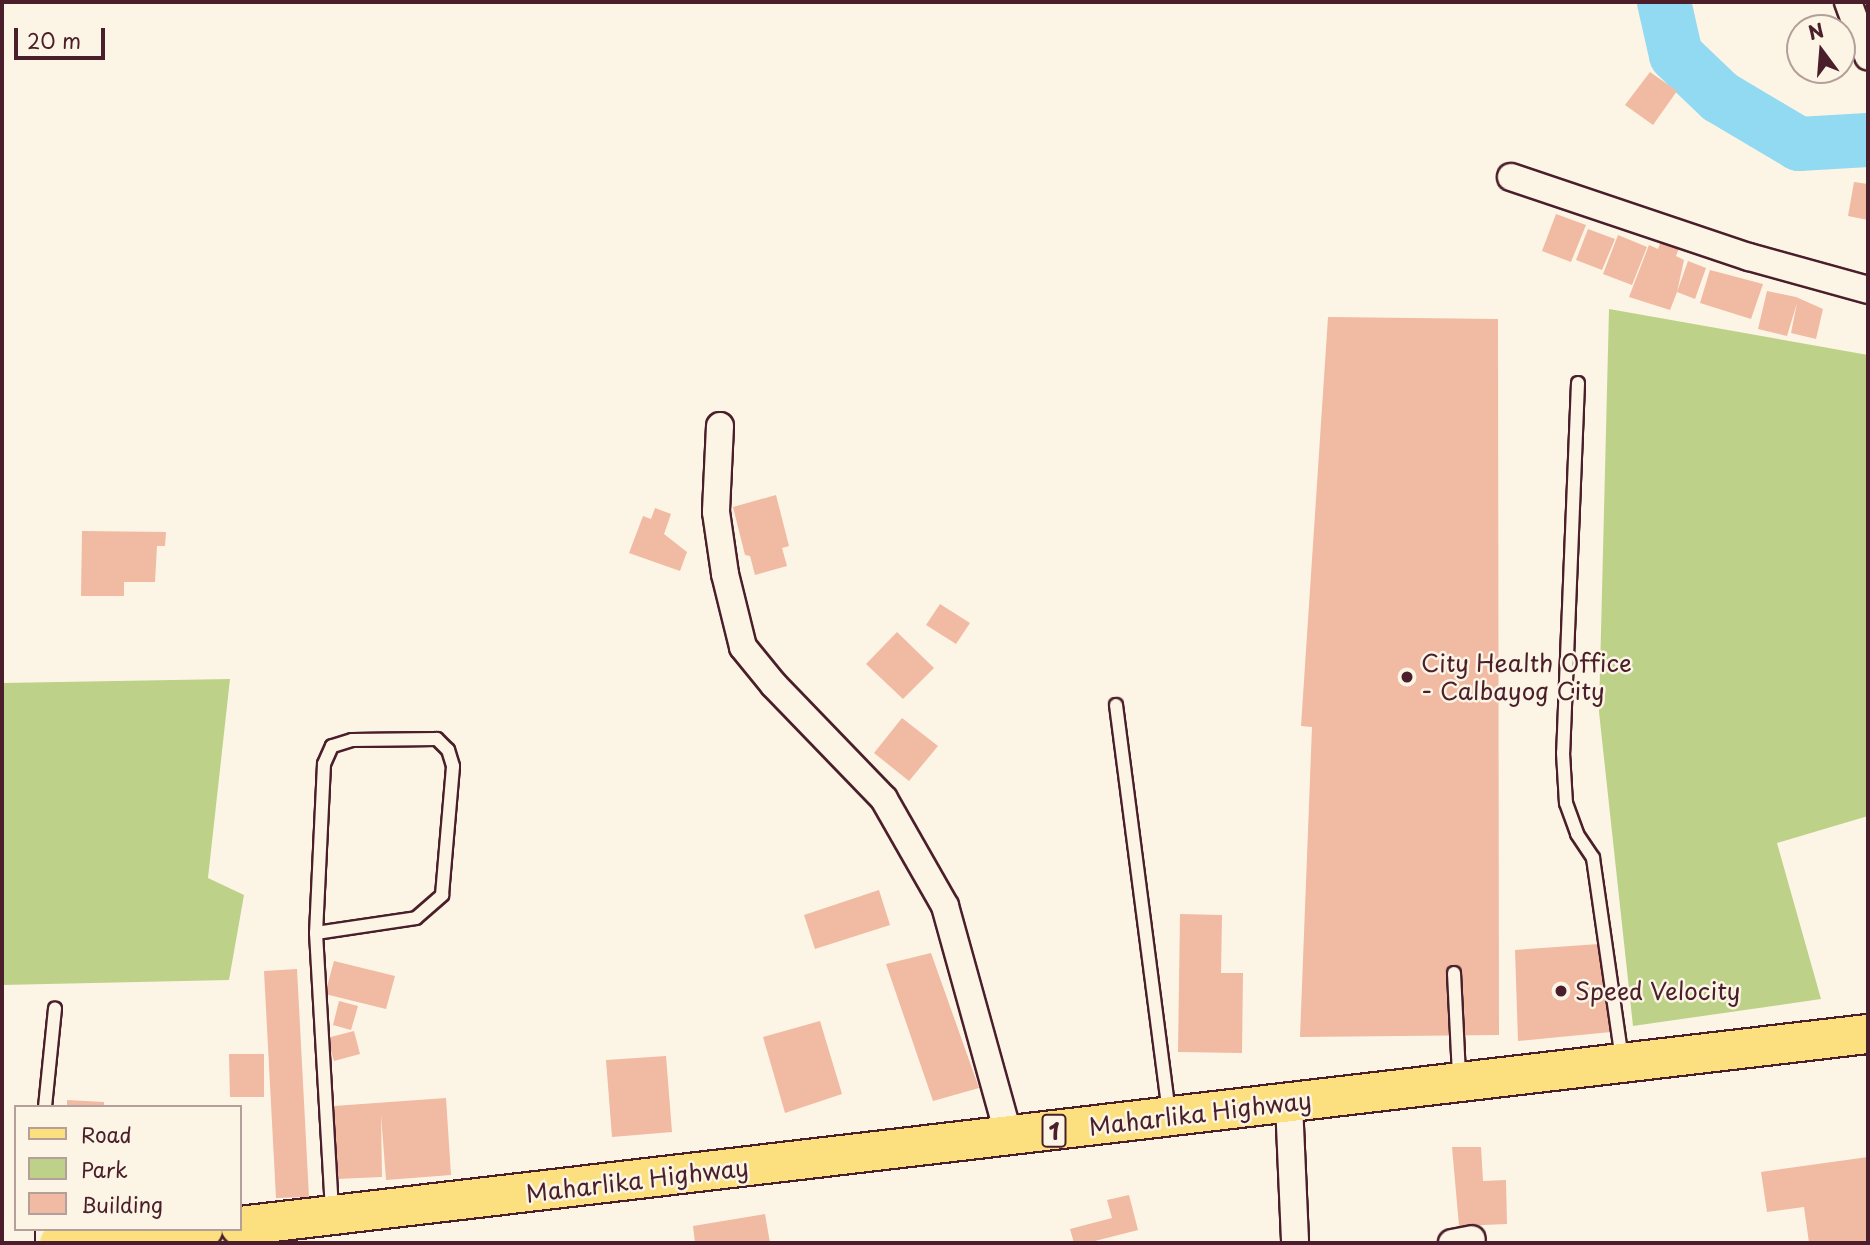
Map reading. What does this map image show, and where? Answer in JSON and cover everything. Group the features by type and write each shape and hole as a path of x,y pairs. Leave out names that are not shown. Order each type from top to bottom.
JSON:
{"main road":[{"name":"Maharlika Highway","path":"242,1226 1868,1034"},
{"path":"59,1243 182,1231"}],"street":[{"path":"1848,2 1868,56"},
{"path":"1511,177 1749,257 1868,289"},
{"path":"720,426 716,512 725,574 743,646 774,685 884,799 945,906 1009,1136"},
{"path":"1289,1103 1295,1243"}],"lane":[{"path":"1578,383 1563,753 1566,803 1577,834 1593,858 1623,1063"},
{"path":"1116,705 1169,1117"},
{"path":"316,933 416,918 442,895 453,766 449,750 437,739 352,740 332,747 324,764 316,933 332,1217"},
{"path":"1454,973 1460,1081"},
{"path":"45,1105 55,1009"}],"green space":[{"path":"1609,309 1868,355 1868,816 1777,843 1821,999 1633,1026 1599,712"},
{"path":"230,679 208,878 244,895 229,980 2,985 2,683"}],"building":[{"path":"1650,72 1677,91 1653,125 1625,105"},
{"path":"1854,182 1868,184 1868,220 1848,216"},
{"path":"1556,214 1586,225 1571,262 1542,251"},
{"path":"1588,229 1615,239 1602,270 1576,260"},
{"path":"1618,235 1647,247 1632,285 1603,274"},
{"path":"1661,241 1679,248 1676,256 1684,260 1670,310 1629,297 1649,245 1658,249"},
{"path":"1688,261 1706,268 1695,299 1677,292"},
{"path":"1710,270 1763,284 1751,319 1700,303"},
{"path":"1767,291 1796,297 1823,309 1816,339 1791,333 1797,303 1787,336 1758,329"},
{"name":"City Health Office - Calbayog City","path":"1328,317 1498,319 1499,1035 1300,1037 1312,727 1301,726"},
{"path":"776,495 789,546 782,548 787,566 755,575 750,556 745,555 733,507"},
{"path":"655,508 671,514 664,534 687,552 680,571 629,553 643,516 651,519"},
{"path":"82,531 166,532 165,546 157,546 155,582 124,582 124,596 81,596"},
{"path":"940,604 970,623 956,644 926,625"},
{"path":"897,632 934,668 903,699 866,664"},
{"path":"902,718 938,746 909,781 874,753"},
{"path":"879,890 890,925 815,949 804,915"},
{"path":"1180,914 1222,915 1221,973 1243,973 1242,1053 1178,1052"},
{"name":"Speed Velocity","path":"1599,944 1611,1032 1518,1041 1515,950"},
{"path":"931,953 979,1088 933,1101 886,964"},
{"path":"334,961 395,976 386,1009 325,994"},
{"path":"297,969 309,1197 276,1198 264,971"},
{"path":"339,1001 358,1006 351,1030 333,1025"},
{"path":"820,1021 842,1094 785,1113 763,1037"},
{"path":"354,1031 360,1054 334,1061 327,1038"},
{"path":"229,1054 264,1054 264,1097 230,1097"},
{"path":"666,1056 672,1132 612,1137 606,1060"},
{"path":"446,1098 451,1175 386,1180 381,1115 382,1177 336,1179 334,1106"},
{"path":"67,1100 104,1102 104,1105 67,1105"},
{"path":"1452,1147 1481,1147 1483,1181 1506,1180 1507,1224 1459,1226"},
{"path":"1868,1157 1868,1243 1809,1243 1804,1207 1767,1212 1761,1172"},
{"path":"1129,1195 1138,1230 1087,1243 1074,1243 1070,1229 1112,1218 1107,1200"},
{"path":"765,1214 770,1243 695,1243 693,1226"}],"waterway":[{"path":"1664,2 1676,55 1720,97 1799,144 1868,140"}],"place":[{"name":"City Health Office - Calbayog City","path":"1407,677"},
{"name":"Speed Velocity","path":"1561,991"}]}
